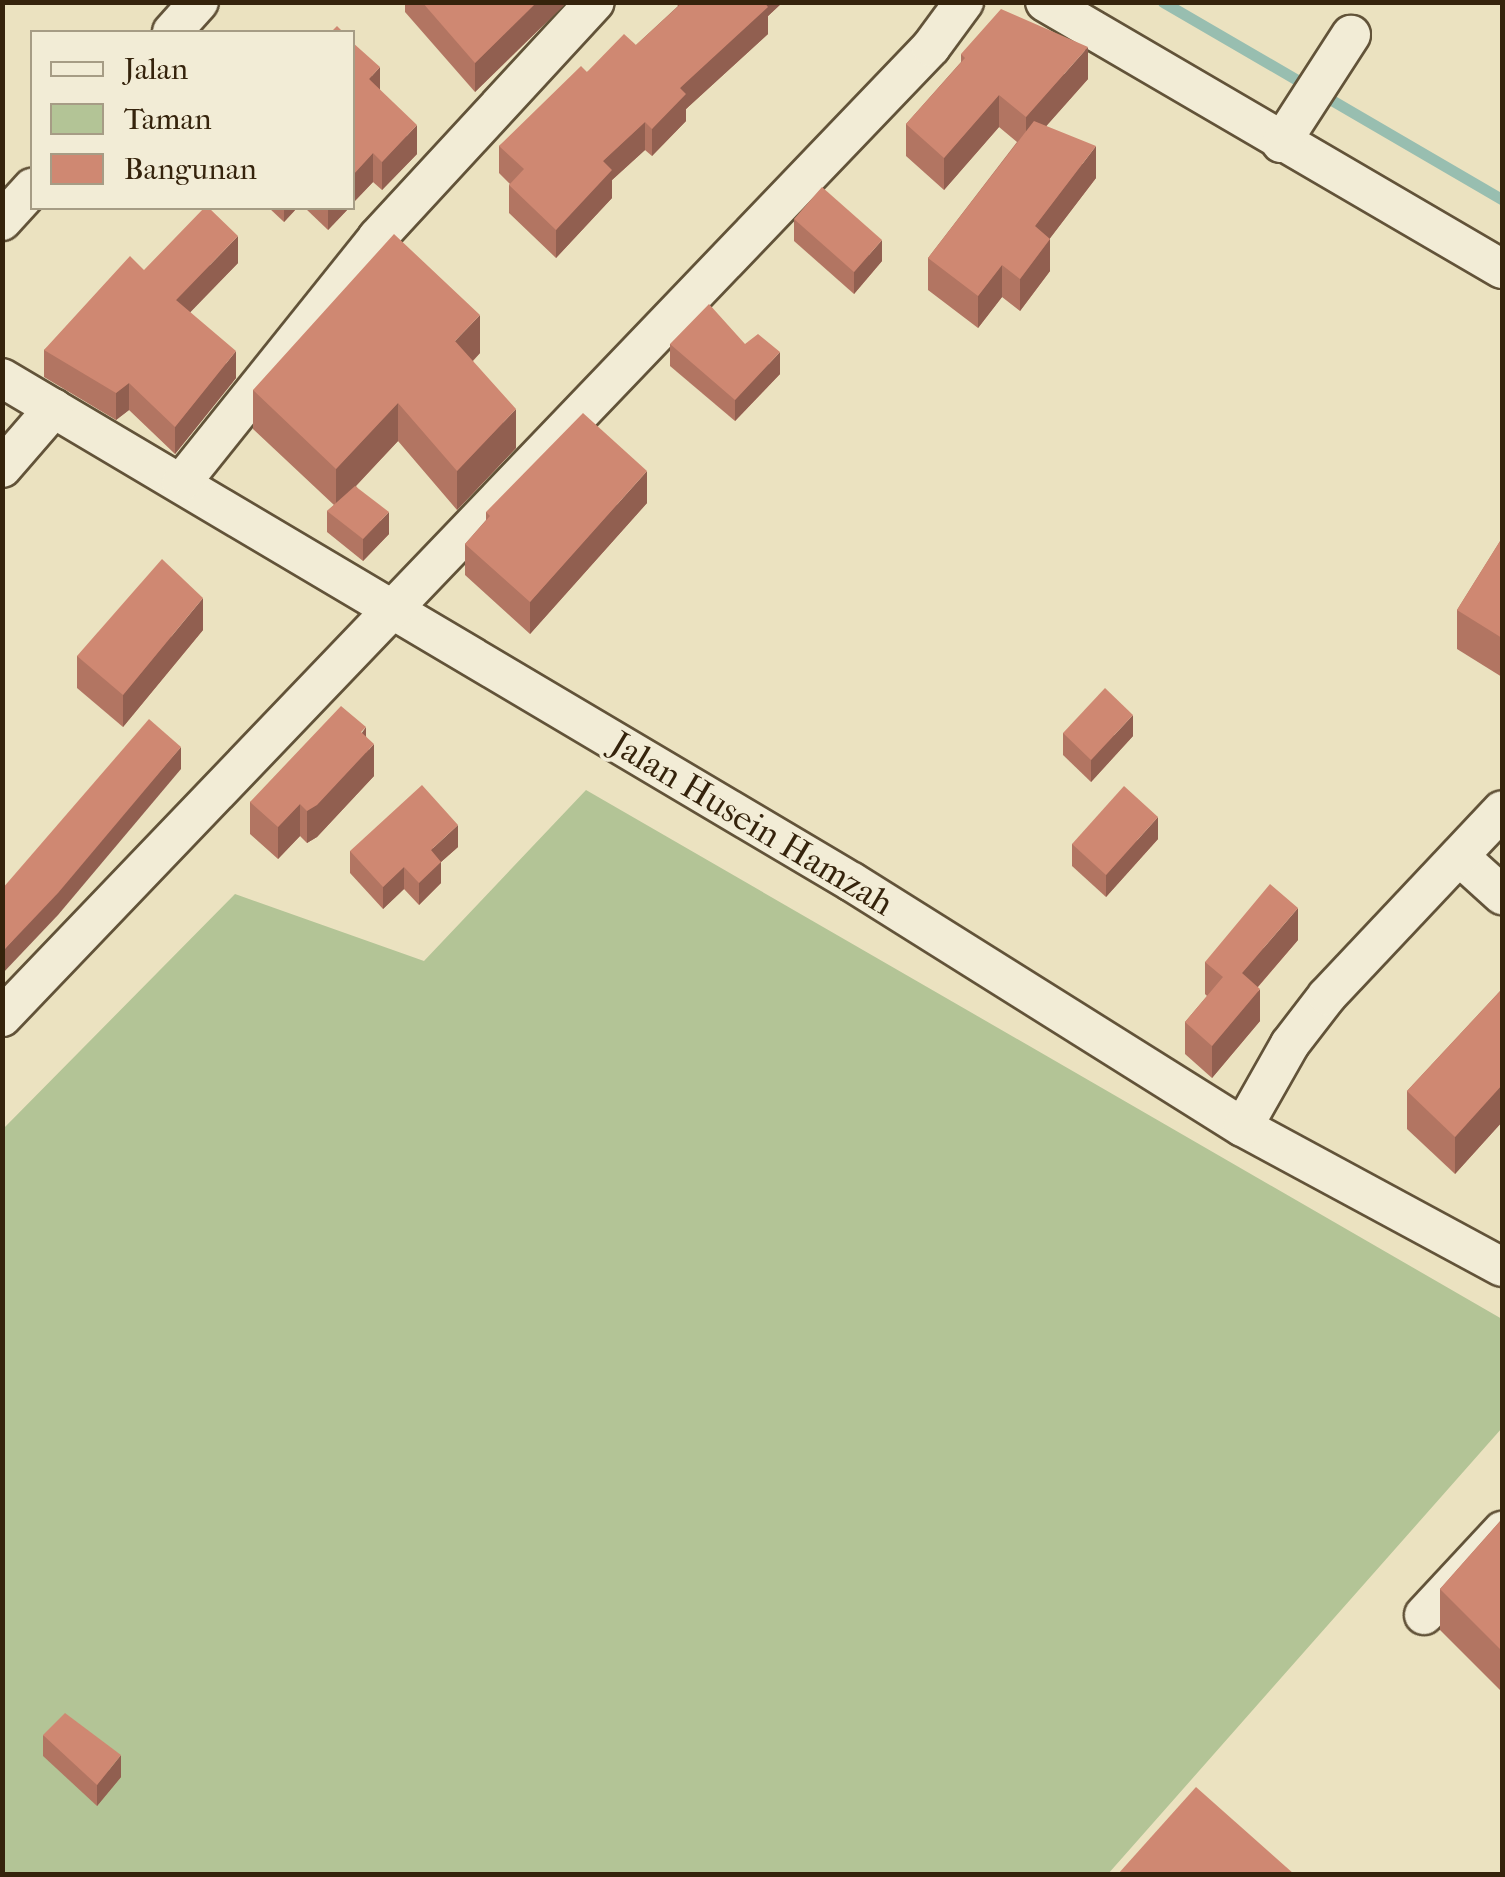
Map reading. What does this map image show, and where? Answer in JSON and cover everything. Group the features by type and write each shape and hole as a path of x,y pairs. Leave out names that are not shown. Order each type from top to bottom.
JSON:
{"street":[{"path":"174,30 200,2"},
{"path":"181,484 377,238 595,2"},
{"path":"2,1017 389,608 932,47 964,2"},
{"path":"1046,2 1090,14 1502,269"},
{"path":"1284,136 1345,45"},
{"path":"2,221 30,190"},
{"name":"Jalan Husein Hamzah","path":"2,378 852,882 1243,1127 1502,1267"},
{"path":"2,468 54,408"},
{"path":"1243,1127 1290,1044 1327,996 1502,810"},
{"path":"1460,856 1502,894"},
{"path":"1424,1615 1502,1531"}],"green space":[{"path":"586,790 1502,1319 1502,1428 1108,1874 3,1874 3,1129 235,894 424,961"}],"building":[{"path":"422,2 537,2 475,63"},
{"path":"683,2 764,2 768,7 680,88 686,94 652,129 645,122 603,161 612,170 556,230 509,185 524,169 499,146 581,66 587,72 624,34 636,45"},
{"path":"1001,9 1088,47 1026,117 999,95 944,158 906,124 965,58 961,54"},
{"path":"355,45 380,67 369,79 417,125 382,162 373,153 355,173"},
{"path":"1034,121 1096,146 1035,226 1050,239 1020,279 1002,265 978,296 928,258"},
{"path":"822,187 882,240 854,272 794,219"},
{"path":"202,210 211,210 238,236 176,300 236,351 175,427 129,383 116,393 44,350 130,256 144,270"},
{"path":"394,234 480,315 455,341 516,409 457,471 398,403 336,469 253,390"},
{"path":"709,304 745,344 758,334 780,352 735,400 670,344"},
{"path":"583,413 647,471 530,602 465,544 490,516 486,512"},
{"path":"355,486 389,512 363,539 327,511"},
{"path":"1502,538 1502,638 1457,610"},
{"path":"162,559 203,598 123,695 77,656"},
{"path":"1105,688 1133,715 1091,760 1063,733"},
{"path":"341,706 366,727 361,732 374,744 317,805 307,811 300,804 278,827 250,802"},
{"path":"149,719 181,747 58,893 2,952 2,889"},
{"path":"422,785 458,825 431,850 441,862 419,883 404,867 383,887 350,851"},
{"path":"1124,786 1158,817 1106,875 1072,844"},
{"path":"1270,884 1298,908 1242,973 1260,989 1212,1046 1185,1022 1223,977 1205,962"},
{"path":"1502,989 1502,1085 1455,1137 1407,1091"},
{"path":"1502,1519 1502,1651 1440,1589"},
{"path":"65,1713 121,1755 97,1785 43,1735"},
{"path":"1196,1787 1294,1874 1118,1874"}],"waterway":[{"path":"1163,2 1502,199"}]}
